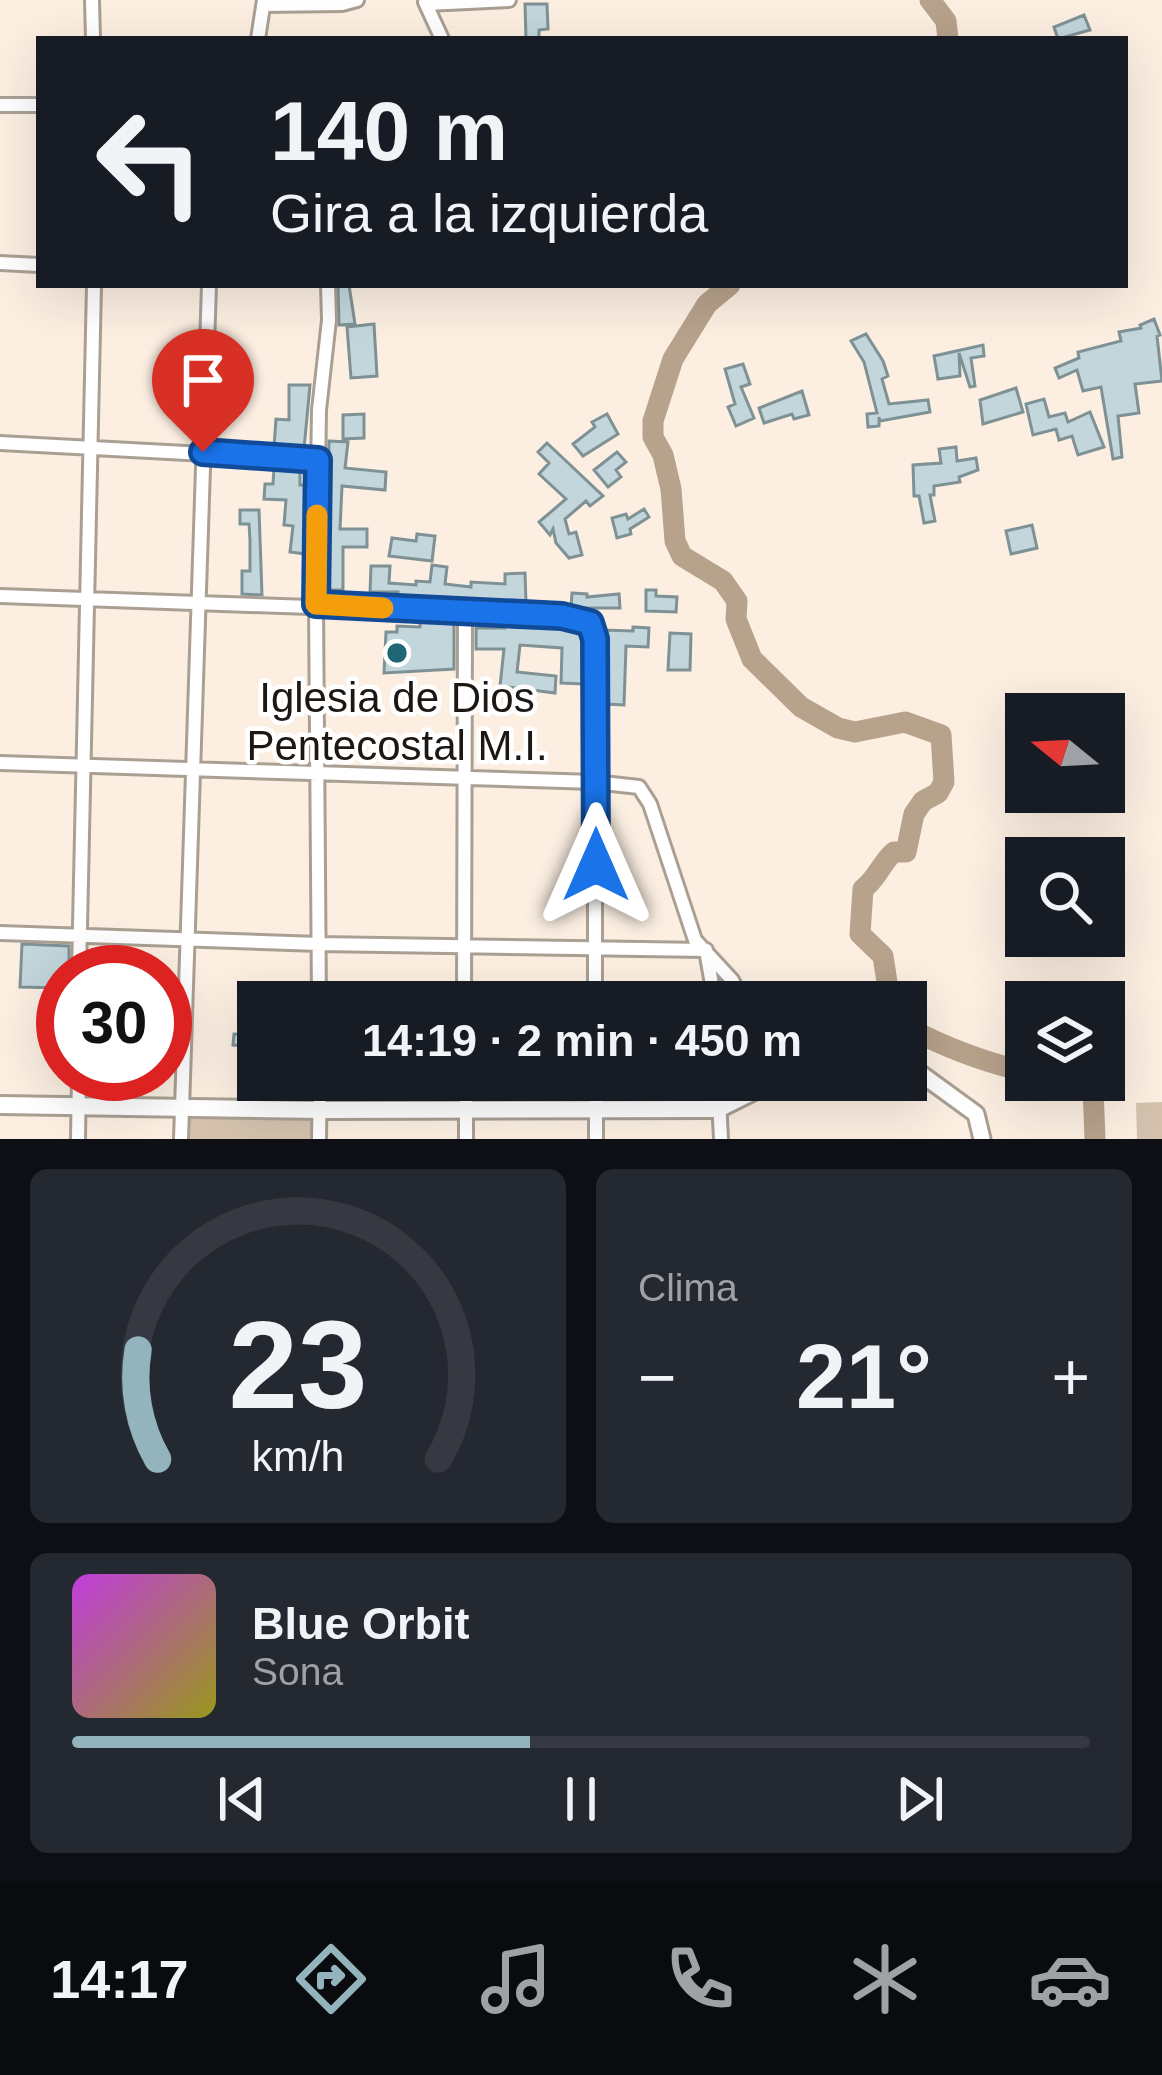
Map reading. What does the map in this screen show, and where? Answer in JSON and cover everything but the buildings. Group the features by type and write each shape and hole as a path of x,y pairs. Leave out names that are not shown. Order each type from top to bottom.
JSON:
{"main road":[{"path":"0,1105 718,1109"}],"street":[{"path":"92,0 92,36"},
{"path":"258,36 264,2 342,4 357,0"},
{"path":"441,36 425,2 508,0"},
{"path":"0,105 36,105"},
{"path":"0,263 36,265"},
{"path":"80,945 94,288"},
{"path":"181,1139 209,288"},
{"path":"320,981 316,604 319,410 328,288"},
{"path":"0,443 318,460"},
{"path":"0,596 316,604 562,616 590,623 595,639 596,981"},
{"path":"464,612 464,981"},
{"path":"0,763 639,787 650,804 695,940 732,981"},
{"path":"0,933 706,950"},
{"path":"706,950 711,981"},
{"path":"927,1078 976,1114 982,1139"},
{"path":"78,1101 78,1139"},
{"path":"319,1139 320,1101"},
{"path":"466,1101 466,1139"},
{"path":"596,1101 596,1139"},
{"path":"718,1101 721,1139"},
{"path":"718,1109 734,1101"}],"shaded area":[{"path":"1162,1102 1162,1139 1137,1139 1136,1103"},
{"path":"186,1112 314,1115 314,1139 185,1139"}],"waterway":[{"path":"930,0 946,21 948,36"},
{"path":"726,288 707,304 673,359 653,421 653,437 671,489 675,541 682,556 723,581 737,601 736,619 752,659 801,707 855,732 905,722 941,735 944,782 914,814 906,852 894,852 863,889 860,934 883,956 887,981"},
{"path":"927,1037 1005,1066"},
{"path":"1094,1101 1095,1139"}],"slow traffic":[{"path":"317,515 316,604 383,608"}],"place":[{"name":"Iglesia de Dios Pentecostal M.I.","path":"397,653"}],"route":[{"path":"203,452 318,460 316,604 562,616 590,623 595,639 596,865"}]}
